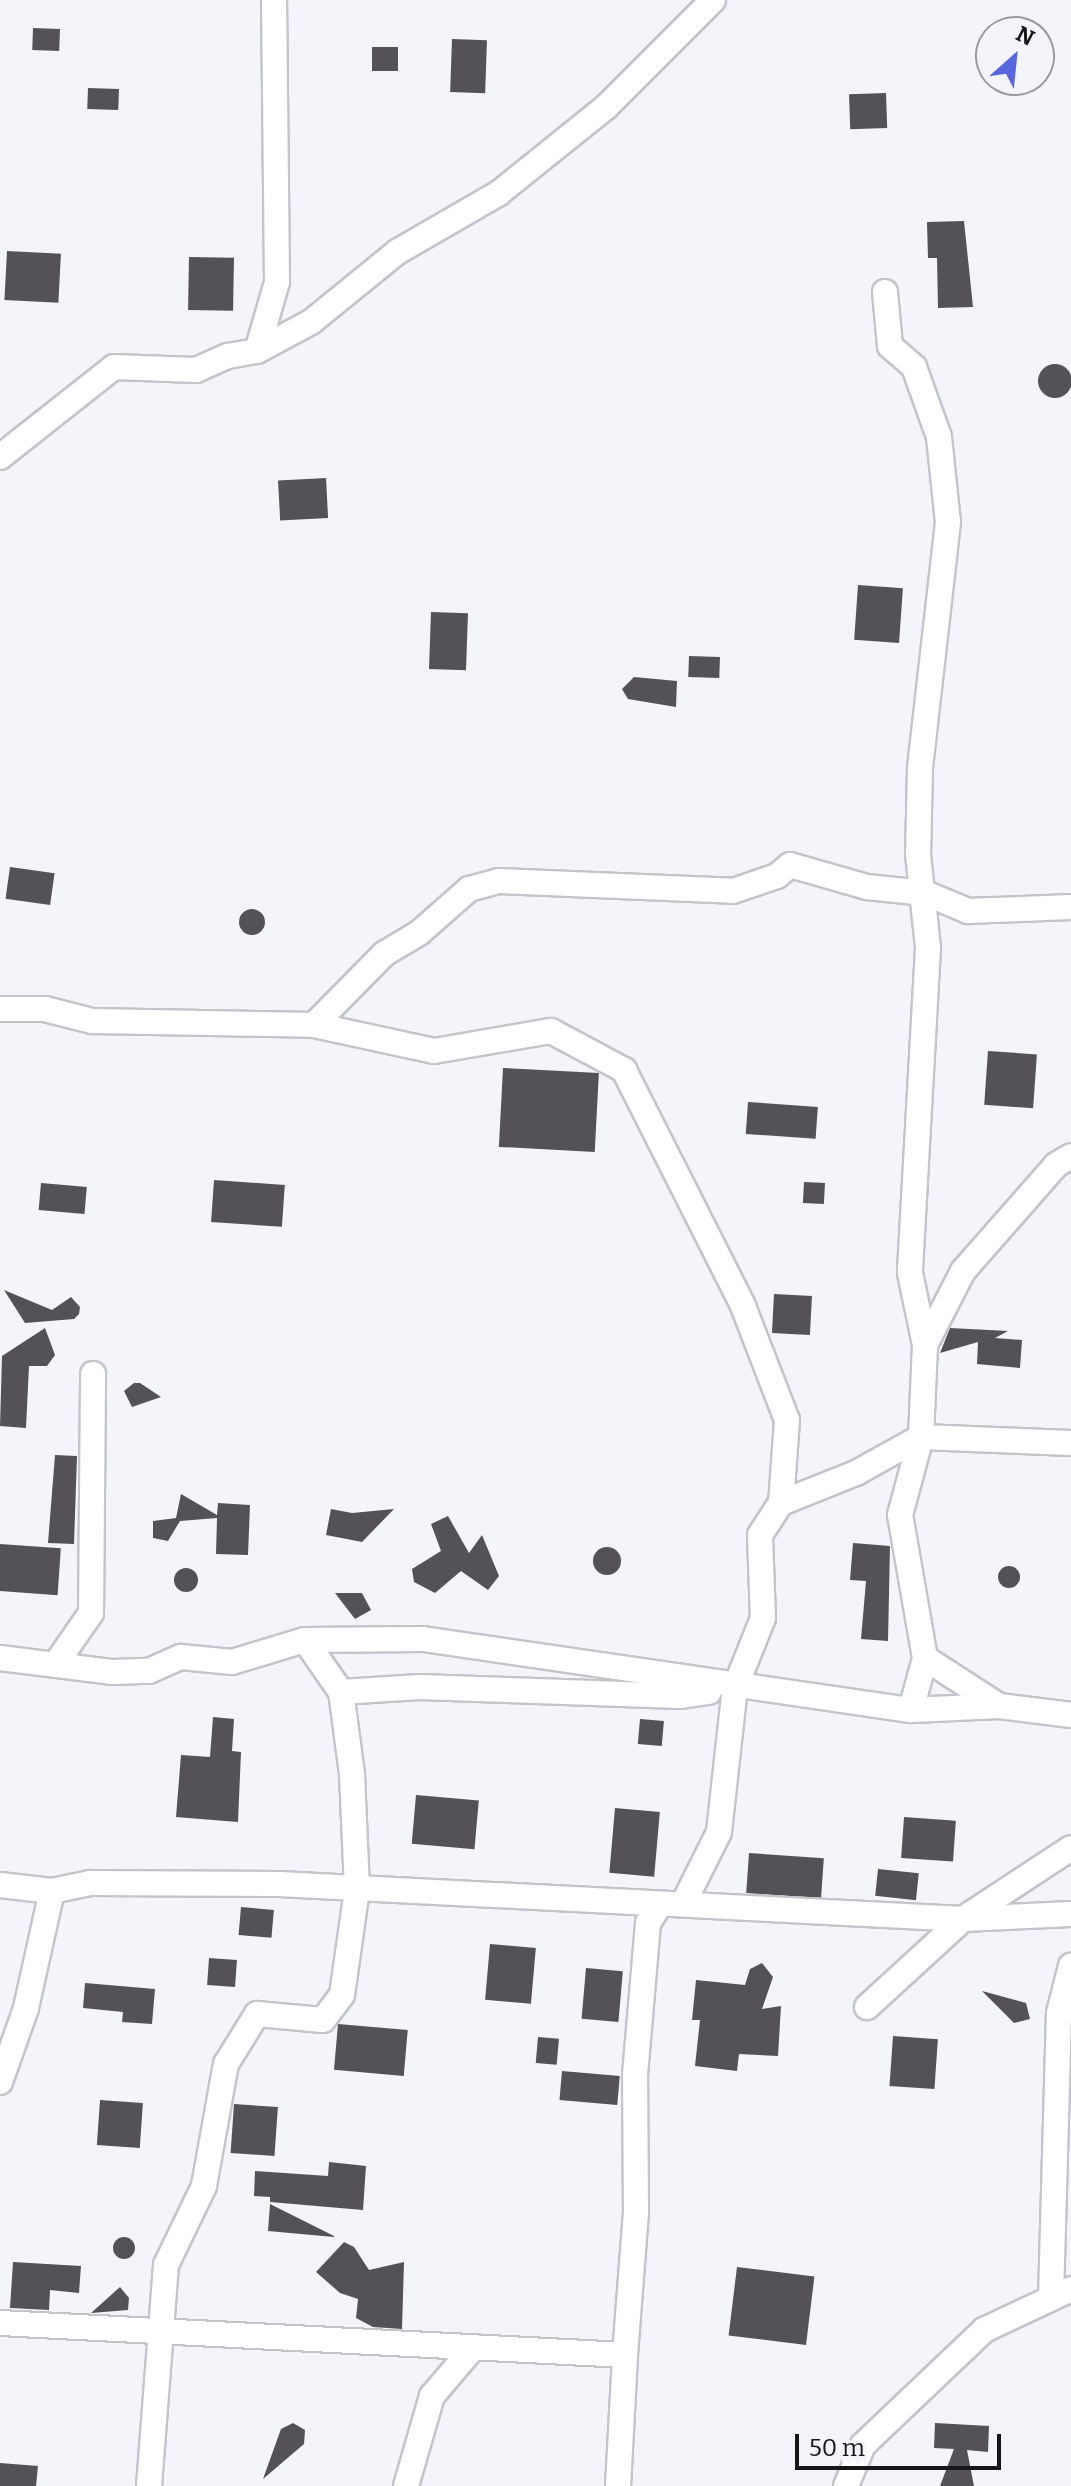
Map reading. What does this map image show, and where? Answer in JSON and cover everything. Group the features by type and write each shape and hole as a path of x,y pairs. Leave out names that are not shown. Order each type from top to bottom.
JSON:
{"street":[{"path":"257,351 277,282 274,0"},
{"path":"0,457 114,367 196,370 228,356 257,351 311,322 397,252 499,193 606,107 713,0"},
{"path":"885,292 890,346 914,367 939,437 948,522 920,769 918,854 925,893 928,948 910,1273 925,1345 921,1437 900,1515 925,1658 911,1710"},
{"path":"314,1025 384,954 419,933 469,889 499,881 733,891 777,876 790,865 867,887 925,893 968,911 1071,907"},
{"path":"0,1009 45,1009 92,1021 314,1025 434,1051 551,1031 624,1070 743,1306 787,1420 781,1503 760,1535 763,1618 735,1688 719,1832 684,1902"},
{"path":"925,1345 963,1271 1056,1165 1071,1156"},
{"path":"55,1665 91,1613 93,1374"},
{"path":"781,1503 856,1473 921,1437 1071,1443"},
{"path":"0,1658 113,1672 149,1671 181,1657 232,1662 305,1640 423,1639 735,1688 785,1689 911,1710 999,1706 1071,1715"},
{"path":"149,2486 164,2331 166,2265 204,2186 226,2064 257,2014 323,2020 342,1995 357,1889 352,1774 341,1692 305,1640"},
{"path":"925,1658 999,1706"},
{"path":"341,1692 420,1687 680,1696 735,1688"},
{"path":"867,2007 963,1919 1071,1848"},
{"path":"0,1885 52,1891 90,1883 357,1889 659,1906 684,1902 963,1919 1071,1914"},
{"path":"0,2082 4,2045 26,2008 52,1891"},
{"path":"618,2486 636,2213 635,2075 648,1923 659,1906"},
{"path":"846,2486 863,2445 984,2330 1061,2294 1059,2013 1071,1966"},
{"path":"0,2323 625,2355"},
{"path":"406,2486 432,2396 472,2349"}],"building":[{"path":"33,28 60,29 59,51 32,50"},
{"path":"452,39 487,40 485,93 450,92"},
{"path":"372,47 398,47 398,71 372,71"},
{"path":"88,88 119,89 118,110 87,109"},
{"path":"886,93 887,128 850,129 849,94"},
{"path":"964,221 973,307 938,308 937,258 928,258 927,222"},
{"path":"7,251 61,254 58,303 4,300"},
{"path":"189,257 234,258 233,311 188,310"},
{"path":"1055,364 1067,369 1072,381 1067,393 1055,398 1043,393 1038,381 1043,369"},
{"path":"326,478 328,518 280,520 278,481"},
{"path":"858,585 903,588 899,643 854,640"},
{"path":"431,612 468,613 466,670 429,669"},
{"path":"689,656 720,657 719,678 688,677"},
{"path":"634,677 677,681 676,707 628,699 622,689"},
{"path":"10,867 55,873 50,905 6,899"},
{"path":"252,909 261,913 265,922 261,931 252,935 243,931 239,922 243,913"},
{"path":"988,1051 1037,1054 1033,1108 984,1105"},
{"path":"503,1068 599,1073 595,1152 499,1147"},
{"path":"748,1102 818,1107 816,1139 746,1134"},
{"path":"214,1180 285,1185 282,1227 211,1222"},
{"path":"804,1182 825,1183 824,1204 803,1203"},
{"path":"41,1183 87,1187 84,1214 39,1210"},
{"path":"4,1290 52,1310 71,1297 80,1307 79,1314 74,1319 25,1323"},
{"path":"774,1294 812,1296 810,1335 772,1333"},
{"path":"45,1328 55,1355 47,1366 29,1366 26,1428 0,1426 2,1356"},
{"path":"950,1328 1008,1331 995,1338 1022,1340 1020,1368 977,1364 978,1342 940,1353"},
{"path":"134,1383 140,1383 161,1397 132,1407 124,1391"},
{"path":"55,1455 77,1456 74,1544 48,1543"},
{"path":"181,1494 217,1515 218,1503 250,1505 248,1555 216,1554 217,1518 180,1521 168,1541 153,1538 153,1521 176,1518"},
{"path":"331,1509 352,1513 394,1509 362,1542 326,1535"},
{"path":"448,1516 469,1553 482,1535 499,1576 488,1590 461,1571 435,1593 414,1582 412,1569 441,1551 431,1524"},
{"path":"853,1543 890,1546 888,1641 861,1639 866,1581 850,1580"},
{"path":"0,1544 61,1548 58,1595 0,1591"},
{"path":"607,1547 617,1551 621,1561 617,1571 607,1575 597,1571 593,1561 597,1551"},
{"path":"1009,1566 1017,1569 1020,1577 1017,1585 1009,1588 1001,1585 998,1577 1001,1569"},
{"path":"186,1568 195,1571 198,1580 195,1589 186,1592 177,1589 174,1580 177,1571"},
{"path":"335,1593 362,1593 371,1610 355,1619"},
{"path":"213,1717 234,1719 232,1751 241,1752 238,1822 176,1817 181,1755 210,1757"},
{"path":"640,1719 664,1721 662,1746 638,1744"},
{"path":"416,1795 479,1800 474,1849 412,1844"},
{"path":"615,1808 660,1812 654,1877 609,1873"},
{"path":"904,1817 956,1821 953,1862 901,1858"},
{"path":"749,1853 824,1858 821,1898 746,1893"},
{"path":"878,1869 919,1873 916,1900 875,1896"},
{"path":"241,1907 274,1910 271,1938 239,1935"},
{"path":"490,1944 536,1948 531,2004 485,2000"},
{"path":"209,1958 237,1960 235,1987 207,1985"},
{"path":"762,1963 773,1977 762,2009 781,2006 778,2056 739,2054 737,2071 695,2066 700,2020 692,2020 696,1980 745,1985 750,1969"},
{"path":"586,1968 623,1971 618,2022 582,2019"},
{"path":"85,1983 155,1989 152,2024 122,2022 123,2012 83,2008"},
{"path":"982,1991 1026,2003 1030,2019 1014,2023"},
{"path":"338,2024 408,2030 404,2076 334,2070"},
{"path":"893,2036 938,2039 934,2089 890,2086"},
{"path":"538,2037 559,2039 557,2065 536,2063"},
{"path":"562,2071 620,2076 617,2105 559,2100"},
{"path":"100,2100 143,2103 140,2148 97,2145"},
{"path":"234,2104 278,2107 274,2156 231,2153"},
{"path":"329,2162 366,2166 363,2210 270,2202 270,2197 254,2196 255,2171 328,2176"},
{"path":"270,2204 334,2236 334,2237 268,2231"},
{"path":"124,2237 132,2240 135,2248 132,2256 124,2259 116,2256 113,2248 116,2240"},
{"path":"344,2242 354,2247 369,2270 404,2262 402,2329 373,2327 356,2318 358,2299 340,2293 316,2272"},
{"path":"13,2262 81,2266 79,2293 50,2290 49,2310 10,2308"},
{"path":"737,2267 814,2277 806,2345 729,2335"},
{"path":"120,2287 129,2298 128,2310 91,2313"},
{"path":"293,2423 305,2430 304,2444 263,2479 281,2429"},
{"path":"935,2423 989,2426 988,2452 967,2450 974,2486 940,2486 954,2449 934,2448"},
{"path":"0,2463 38,2466 36,2486 0,2486"}]}
